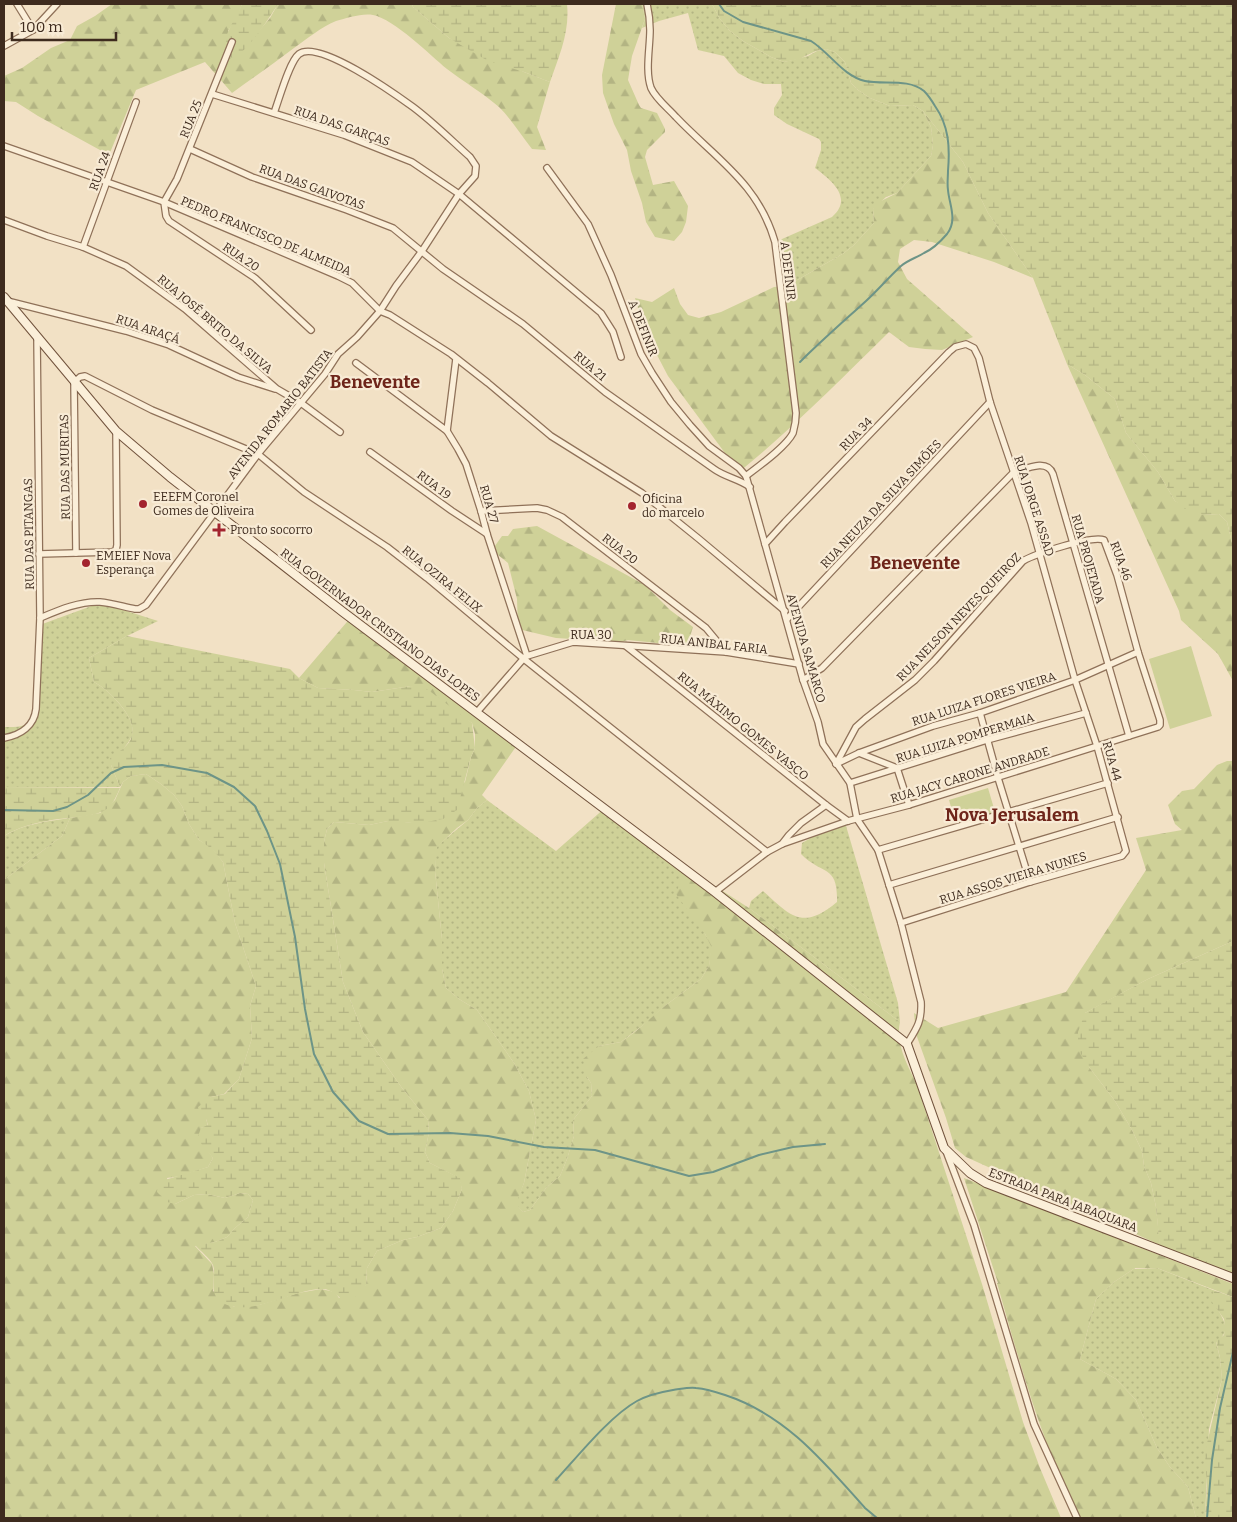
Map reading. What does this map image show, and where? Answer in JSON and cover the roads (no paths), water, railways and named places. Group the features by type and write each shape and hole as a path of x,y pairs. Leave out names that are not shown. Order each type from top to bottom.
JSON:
{"street":[{"path":"17,4 33,30"},
{"path":"4,46 33,30 57,4"},
{"name":"A DEFINIR","path":"547,168 588,224 611,275 641,354 652,373 671,402 709,446 739,468 746,476 785,444 792,435 795,426 796,413 775,242 763,210 749,190 734,172 686,128 656,96 652,89 648,72 650,28 647,4"},
{"name":"RUA 25","path":"164,202 178,179 232,42"},
{"name":"AVENIDA ROMARIO BATISTA","path":"40,618 66,608 100,602 135,609 143,608 258,454 325,374 338,354 357,337 380,311 459,194 475,176 474,162 470,157 413,108 384,87 344,63 324,54 309,51 299,54 295,58 274,113"},
{"name":"RUA DAS GARÇAS","path":"212,94 344,135 390,152 420,167 459,194 601,313 613,332 622,357"},
{"name":"RUA 24","path":"83,247 136,102"},
{"name":"PEDRO FRANCISCO DE ALMEIDA","path":"4,146 164,202 352,283 380,311 390,315 456,359 488,383 551,436 642,493 700,538 785,611"},
{"name":"RUA DAS GAIVOTAS","path":"190,149 252,177 385,224 400,232 422,251"},
{"name":"RUA 20","path":"164,202 166,216 170,221 255,278 311,330"},
{"name":"RUA JOSÉ BRITO DA SILVA","path":"4,220 46,236 83,247 126,266 185,309 278,389 340,432"},
{"name":"RUA 21","path":"422,251 457,280 523,324 613,397 720,473 741,480 750,487"},
{"name":"RUA ARAÇÁ","path":"5,300 110,326 169,344 238,378 278,389"},
{"name":"RUA GOVERNADOR CRISTIANO DIAS LOPES","path":"5,300 116,431 215,513 343,612 715,892"},
{"name":"RUA DAS PITANGAS","path":"4,738 18,734 27,728 35,717 36,709 40,618 37,337"},
{"name":"RUA JORGE ASSAD","path":"966,344 971,345 977,352 990,402 1040,554 1075,680"},
{"name":"RUA 34","path":"765,544 784,522 949,352 955,347 966,344"},
{"path":"356,364 447,431 456,359"},
{"name":"RUA OZIRA FELIX","path":"74,382 82,376 88,377 152,410 258,454 304,492 387,548 427,578 767,852"},
{"name":"RUA DAS MURITAS","path":"74,382 76,553"},
{"name":"RUA NEUZA DA SILVA SIMÕES","path":"787,619 990,402"},
{"path":"39,554 112,552 116,550 116,431"},
{"name":"RUA 27","path":"447,431 466,464 482,511 487,534 525,657"},
{"name":"RUA 19","path":"370,452 487,534"},
{"name":"RUA PROJETADA","path":"1013,473 1042,465 1051,469 1129,736"},
{"path":"803,680 822,668 1013,473"},
{"name":"AVENIDA SAMARCO","path":"746,476 803,680 818,722 823,744 850,783 857,819"},
{"name":"RUA 20","path":"482,511 537,508 547,510 562,517 706,628 726,652"},
{"name":"RUA 46","path":"1040,554 1094,539 1104,540 1121,590 1138,652"},
{"name":"RUA NELSON NEVES QUEIROZ","path":"836,764 852,733 860,723 916,680 1019,565 1027,559 1040,554"},
{"name":"RUA 30","path":"525,657 573,642 626,646"},
{"name":"RUA ANIBAL FARIA","path":"626,646 726,652 799,664"},
{"name":"RUA MÁXIMO GOMES VASCO","path":"626,646 848,821"},
{"name":"RUA LUIZA FLORES VIEIRA","path":"836,764 859,753 933,726 980,713 1075,680 1138,652"},
{"name":"RUA JACY CARONE ANDRADE","path":"848,821 909,805 1158,727 1161,723 1138,652"},
{"path":"477,712 525,657"},
{"name":"RUA 44","path":"1075,680 1097,746 1126,848"},
{"path":"980,713 1030,882"},
{"name":"RUA LUIZA POMPERMAIA","path":"850,783 987,740 1086,713"},
{"path":"859,753 897,768 909,805"},
{"path":"878,850 1108,783"},
{"path":"782,844 801,823 826,805"},
{"path":"889,884 1118,817"},
{"path":"848,821 782,844 767,852 715,892 907,1044 919,1025 922,1014 922,1002 901,924 878,850 857,819"},
{"name":"RUA ASSOS VIEIRA NUNES","path":"901,924 1030,882 1122,856 1125,854 1126,848"},
{"name":"ESTRADA PARA JABAQUARA","path":"907,1044 944,1148 970,1173 986,1183 1233,1278"},
{"path":"944,1148 974,1225 1034,1424 1077,1518"}],"waterway":[{"path":"719,4 724,11 743,22 811,41 843,69 857,78 865,81 903,83 918,87 924,91 940,114 948,137 948,188 952,223 947,234 931,249 901,266 800,362"},
{"path":"4,810 53,811 67,807 88,795 111,773 124,767 162,765 207,773 234,787 255,806 280,864 295,937 305,1009 314,1054 333,1092 359,1121 388,1134 450,1133 488,1136 544,1147 595,1150 689,1176 713,1172 759,1155 793,1147 825,1144"},
{"path":"1207,1518 1212,1460 1220,1408 1233,1352"},
{"path":"556,1480 616,1416 637,1401 668,1391 696,1388 725,1395 747,1404 785,1427 819,1457 865,1508 877,1518"}],"place":[{"name":"EEEFM Coronel Gomes de Oliveira","path":"143,504"},
{"name":"Oficina do marcelo","path":"632,506"},
{"name":"Pronto socorro","path":"219,530"},
{"name":"EMEIEF Nova Esperança","path":"86,563"}],"district":[{"name":"Benevente","path":"375,382"},
{"name":"Benevente","path":"915,563"},
{"name":"Nova Jerusalem","path":"1012,815"}]}
